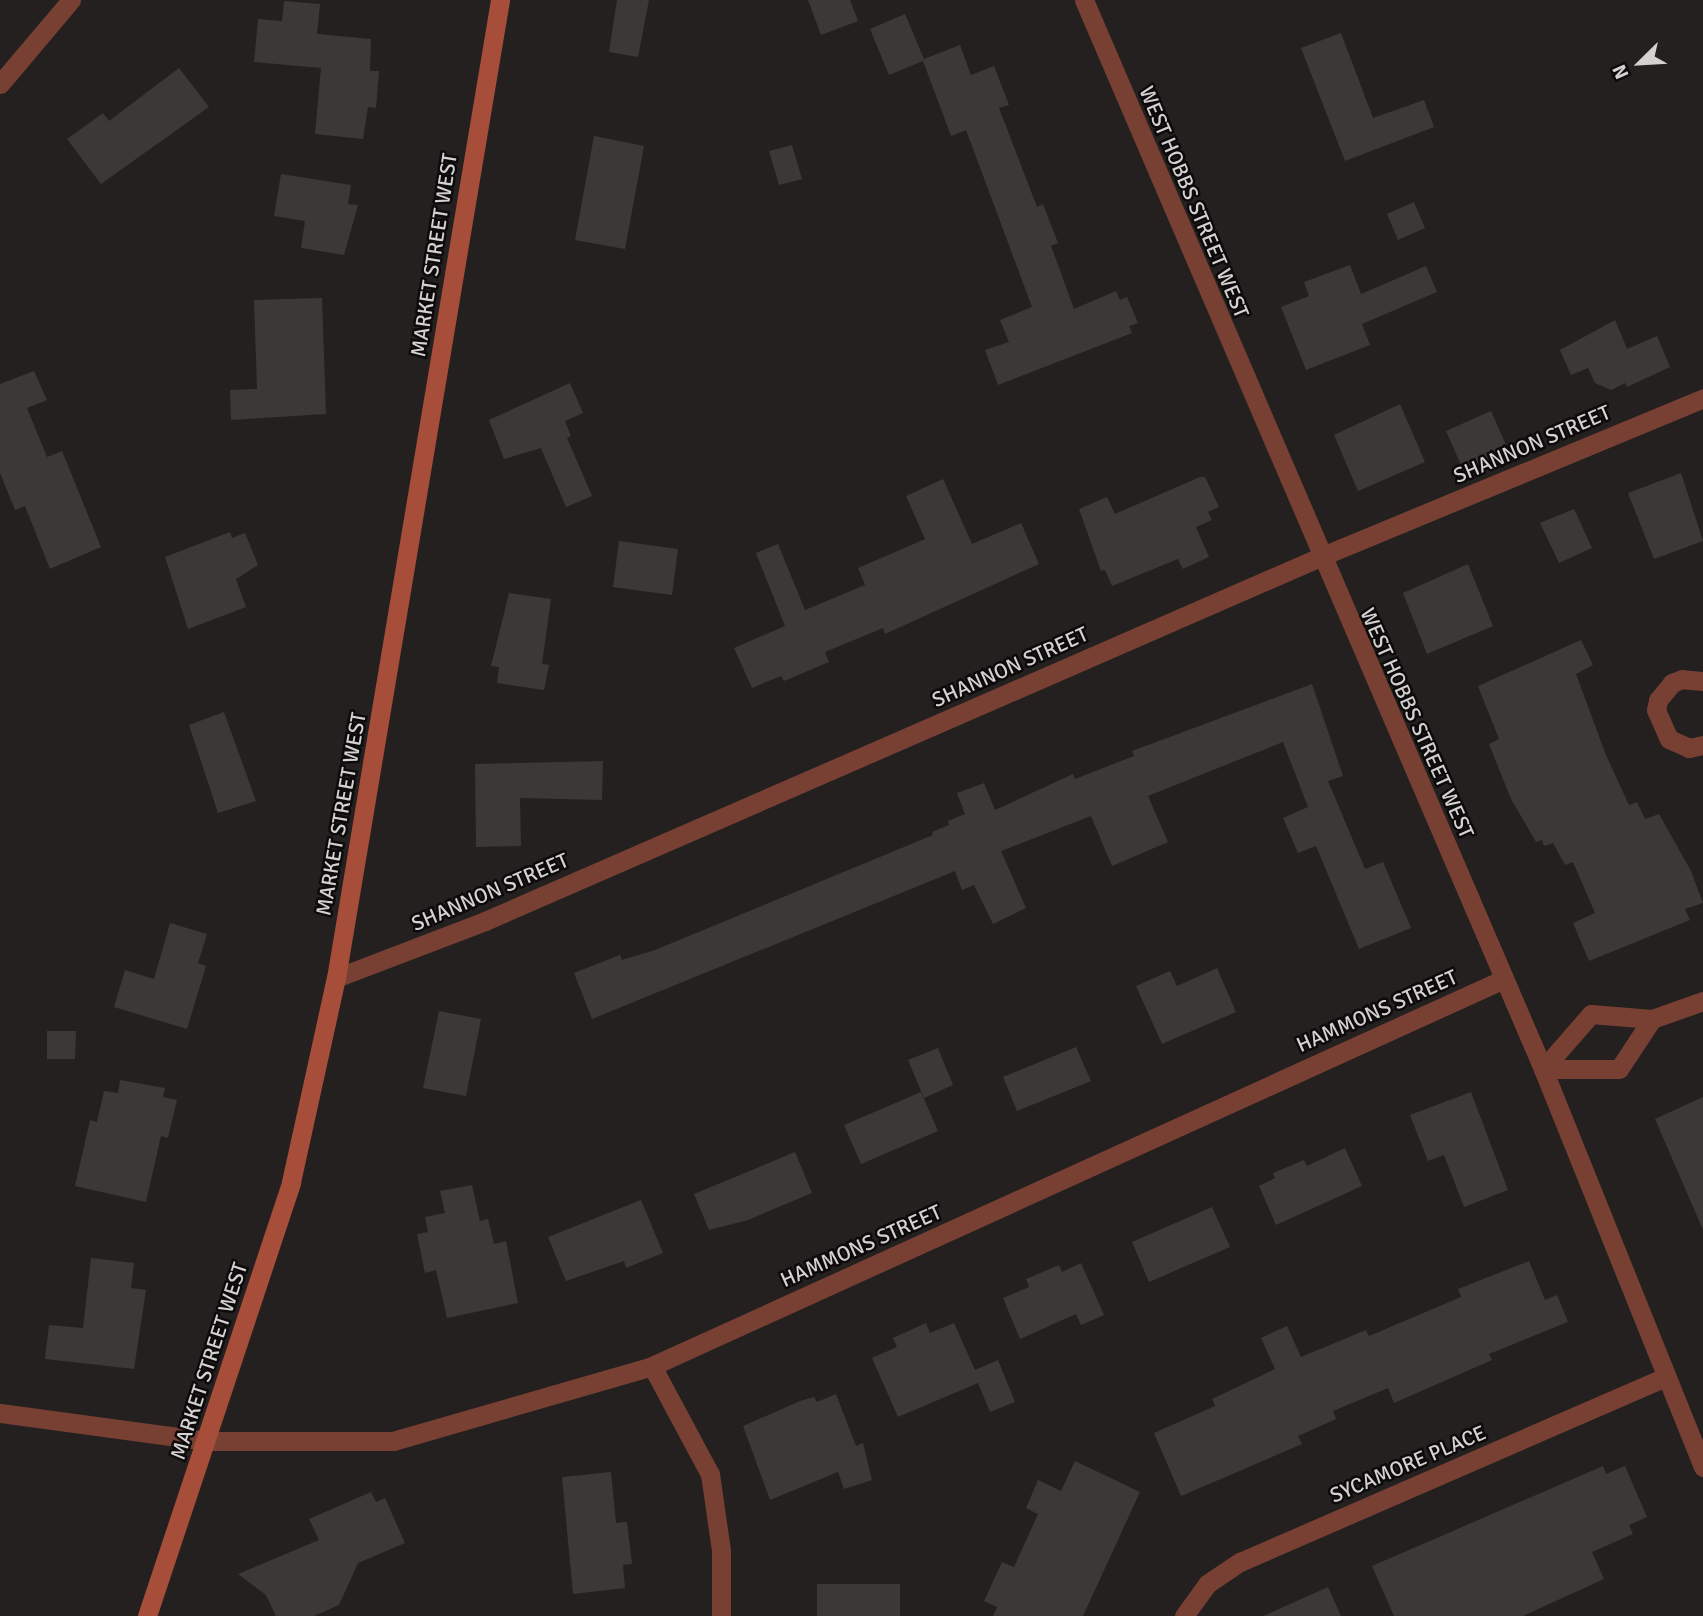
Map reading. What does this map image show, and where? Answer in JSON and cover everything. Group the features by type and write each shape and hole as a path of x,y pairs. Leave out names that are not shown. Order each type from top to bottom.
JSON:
{"main road":[{"name":"MARKET STREET WEST","path":"148,1616 291,1182 336,978 500,0"}],"street":[{"path":"0,84 71,0"},
{"name":"WEST HOBBS STREET WEST","path":"1084,0 1320,557 1543,1069 1703,1467"},
{"name":"SHANNON STREET","path":"336,978 485,921 1320,557 1703,398"},
{"path":"1702,749 1689,748 1669,739 1656,710 1658,700 1672,683 1682,679 1703,681"},
{"name":"HAMMONS STREET","path":"0,1413 207,1441 393,1441 652,1366 1503,979"},
{"path":"1543,1069 1591,1014 1652,1019 1703,1001"},
{"path":"1543,1069 1619,1069 1652,1019"},
{"path":"652,1366 710,1474 721,1550 721,1616"},
{"name":"SYCAMORE PLACE","path":"1184,1616 1207,1584 1240,1562 1666,1377"}],"building":[{"path":"617,0 649,0 638,57 609,52"},
{"path":"808,0 850,0 858,21 821,35"},
{"path":"284,1 320,4 317,34 371,39 370,71 379,71 376,108 368,107 363,139 315,134 321,68 254,62 258,19 282,21"},
{"path":"905,14 924,59 960,45 971,75 994,66 1009,105 999,108 1037,207 1043,204 1058,243 1051,246 1074,309 1116,291 1120,300 1127,297 1138,323 1129,326 1132,333 998,385 985,350 1009,342 1000,320 1032,307 966,130 951,136 923,61 889,75 870,29"},
{"path":"1341,33 1373,118 1424,100 1434,127 1345,161 1301,48"},
{"path":"179,68 209,107 101,184 67,139 103,113 109,121"},
{"path":"594,136 644,146 625,249 575,240"},
{"path":"792,145 802,179 779,185 769,151"},
{"path":"281,174 351,185 348,204 358,205 344,255 301,248 305,221 274,216"},
{"path":"1414,202 1425,228 1398,240 1387,214"},
{"path":"1350,265 1361,294 1426,266 1437,292 1362,324 1370,345 1306,370 1281,307 1309,296 1304,282"},
{"path":"322,298 326,414 231,420 230,390 257,389 254,300"},
{"path":"1615,320 1627,349 1657,336 1670,367 1627,387 1625,383 1611,390 1595,383 1588,368 1571,375 1560,350"},
{"path":"34,371 47,400 27,408 47,457 62,451 101,547 50,569 25,506 15,510 0,473 0,384"},
{"path":"570,383 583,413 565,421 571,436 567,438 592,496 566,507 541,448 504,459 489,420"},
{"path":"1400,404 1425,462 1358,491 1334,435"},
{"path":"1491,411 1510,454 1465,474 1446,431"},
{"path":"1681,473 1703,541 1654,559 1628,493"},
{"path":"1205,477 1219,507 1208,512 1212,520 1196,527 1209,557 1183,569 1178,559 1112,586 1105,570 1101,571 1079,509 1107,497 1115,514"},
{"path":"943,479 972,544 1021,523 1039,564 885,634 883,628 825,652 829,662 784,681 781,676 752,688 734,648 785,626 756,553 778,544 805,610 865,585 858,568 925,539 906,496"},
{"path":"1574,509 1592,548 1559,563 1540,523"},
{"path":"230,532 232,538 245,533 258,565 236,579 246,607 188,629 165,557"},
{"path":"619,541 678,549 672,595 613,587"},
{"path":"1468,564 1493,626 1427,654 1403,593"},
{"path":"509,593 551,599 542,664 549,665 544,690 497,683 499,667 491,666"},
{"path":"1581,640 1593,665 1576,674 1606,755 1629,805 1637,802 1645,819 1659,814 1691,871 1703,903 1685,909 1690,920 1589,961 1573,923 1595,913 1573,862 1565,865 1553,843 1544,846 1542,840 1536,842 1511,799 1489,744 1499,739 1478,686"},
{"path":"1312,684 1343,776 1328,781 1365,869 1383,862 1411,928 1359,949 1316,846 1298,853 1283,818 1308,807 1283,742 1148,796 1168,842 1112,866 1091,816 1001,851 1026,908 993,924 974,885 962,890 955,871 592,1019 574,973 620,955 622,960 655,950 933,835 932,832 949,825 948,821 965,814 957,793 984,783 995,810 1073,774 1075,779 1134,756 1132,751"},
{"path":"224,712 256,801 218,813 189,725"},
{"path":"603,761 602,800 520,798 521,846 476,847 475,764"},
{"path":"170,923 207,934 198,963 206,966 187,1029 114,1007 125,970 154,979"},
{"path":"1217,968 1236,1012 1162,1044 1136,986 1170,971 1177,986"},
{"path":"439,1011 481,1019 466,1096 423,1088"},
{"path":"47,1031 76,1031 75,1059 47,1059"},
{"path":"1076,1047 1091,1081 1017,1111 1003,1077"},
{"path":"938,1048 953,1085 924,1098 908,1060"},
{"path":"120,1080 165,1088 163,1097 177,1100 168,1138 161,1136 146,1202 75,1186 90,1120 97,1122 104,1091 118,1093"},
{"path":"921,1092 938,1131 861,1164 844,1125"},
{"path":"1471,1092 1508,1190 1464,1207 1444,1155 1428,1161 1410,1115"},
{"path":"1703,1097 1703,1230 1655,1119"},
{"path":"1345,1148 1362,1186 1276,1225 1259,1186 1275,1178 1273,1173 1304,1160 1307,1166"},
{"path":"795,1152 812,1193 748,1220 709,1230 694,1194"},
{"path":"472,1185 480,1221 488,1219 494,1244 506,1241 518,1303 447,1318 436,1270 425,1273 417,1234 428,1232 425,1217 445,1213 440,1191"},
{"path":"641,1200 663,1253 626,1268 624,1261 566,1281 548,1237"},
{"path":"1212,1207 1230,1247 1149,1282 1132,1242"},
{"path":"91,1258 134,1263 131,1288 146,1290 134,1369 45,1359 49,1325 83,1328"},
{"path":"1529,1261 1545,1300 1557,1295 1568,1322 1489,1354 1492,1360 1394,1403 1388,1388 1333,1411 1336,1419 1298,1436 1302,1444 1181,1496 1154,1433 1215,1406 1212,1399 1275,1369 1261,1338 1287,1326 1301,1357 1366,1330 1369,1336 1461,1297 1458,1289"},
{"path":"1081,1263 1104,1315 1081,1325 1076,1314 1020,1339 1003,1298 1029,1287 1026,1279 1059,1265 1062,1272"},
{"path":"926,1323 930,1333 954,1323 975,1370 998,1360 1015,1402 990,1412 978,1383 898,1417 872,1358 897,1347 893,1338"},
{"path":"836,1394 856,1446 863,1443 872,1480 844,1489 838,1472 770,1500 743,1426 800,1401 814,1397 817,1402"},
{"path":"1075,1461 1140,1492 1083,1616 993,1616 997,1607 984,1601 1002,1562 1014,1567 1038,1514 1026,1508 1038,1480 1061,1491"},
{"path":"1603,1466 1606,1474 1625,1466 1647,1517 1629,1525 1633,1534 1592,1552 1604,1579 1523,1616 1394,1616 1372,1566"},
{"path":"611,1472 616,1523 627,1522 632,1564 623,1565 625,1588 573,1594 562,1477"},
{"path":"371,1492 376,1502 385,1498 405,1543 358,1563 339,1605 314,1616 276,1616 266,1595 238,1574 319,1540 309,1519"},
{"path":"817,1584 900,1584 900,1616 817,1616"},
{"path":"1328,1587 1341,1616 1263,1616"}]}
